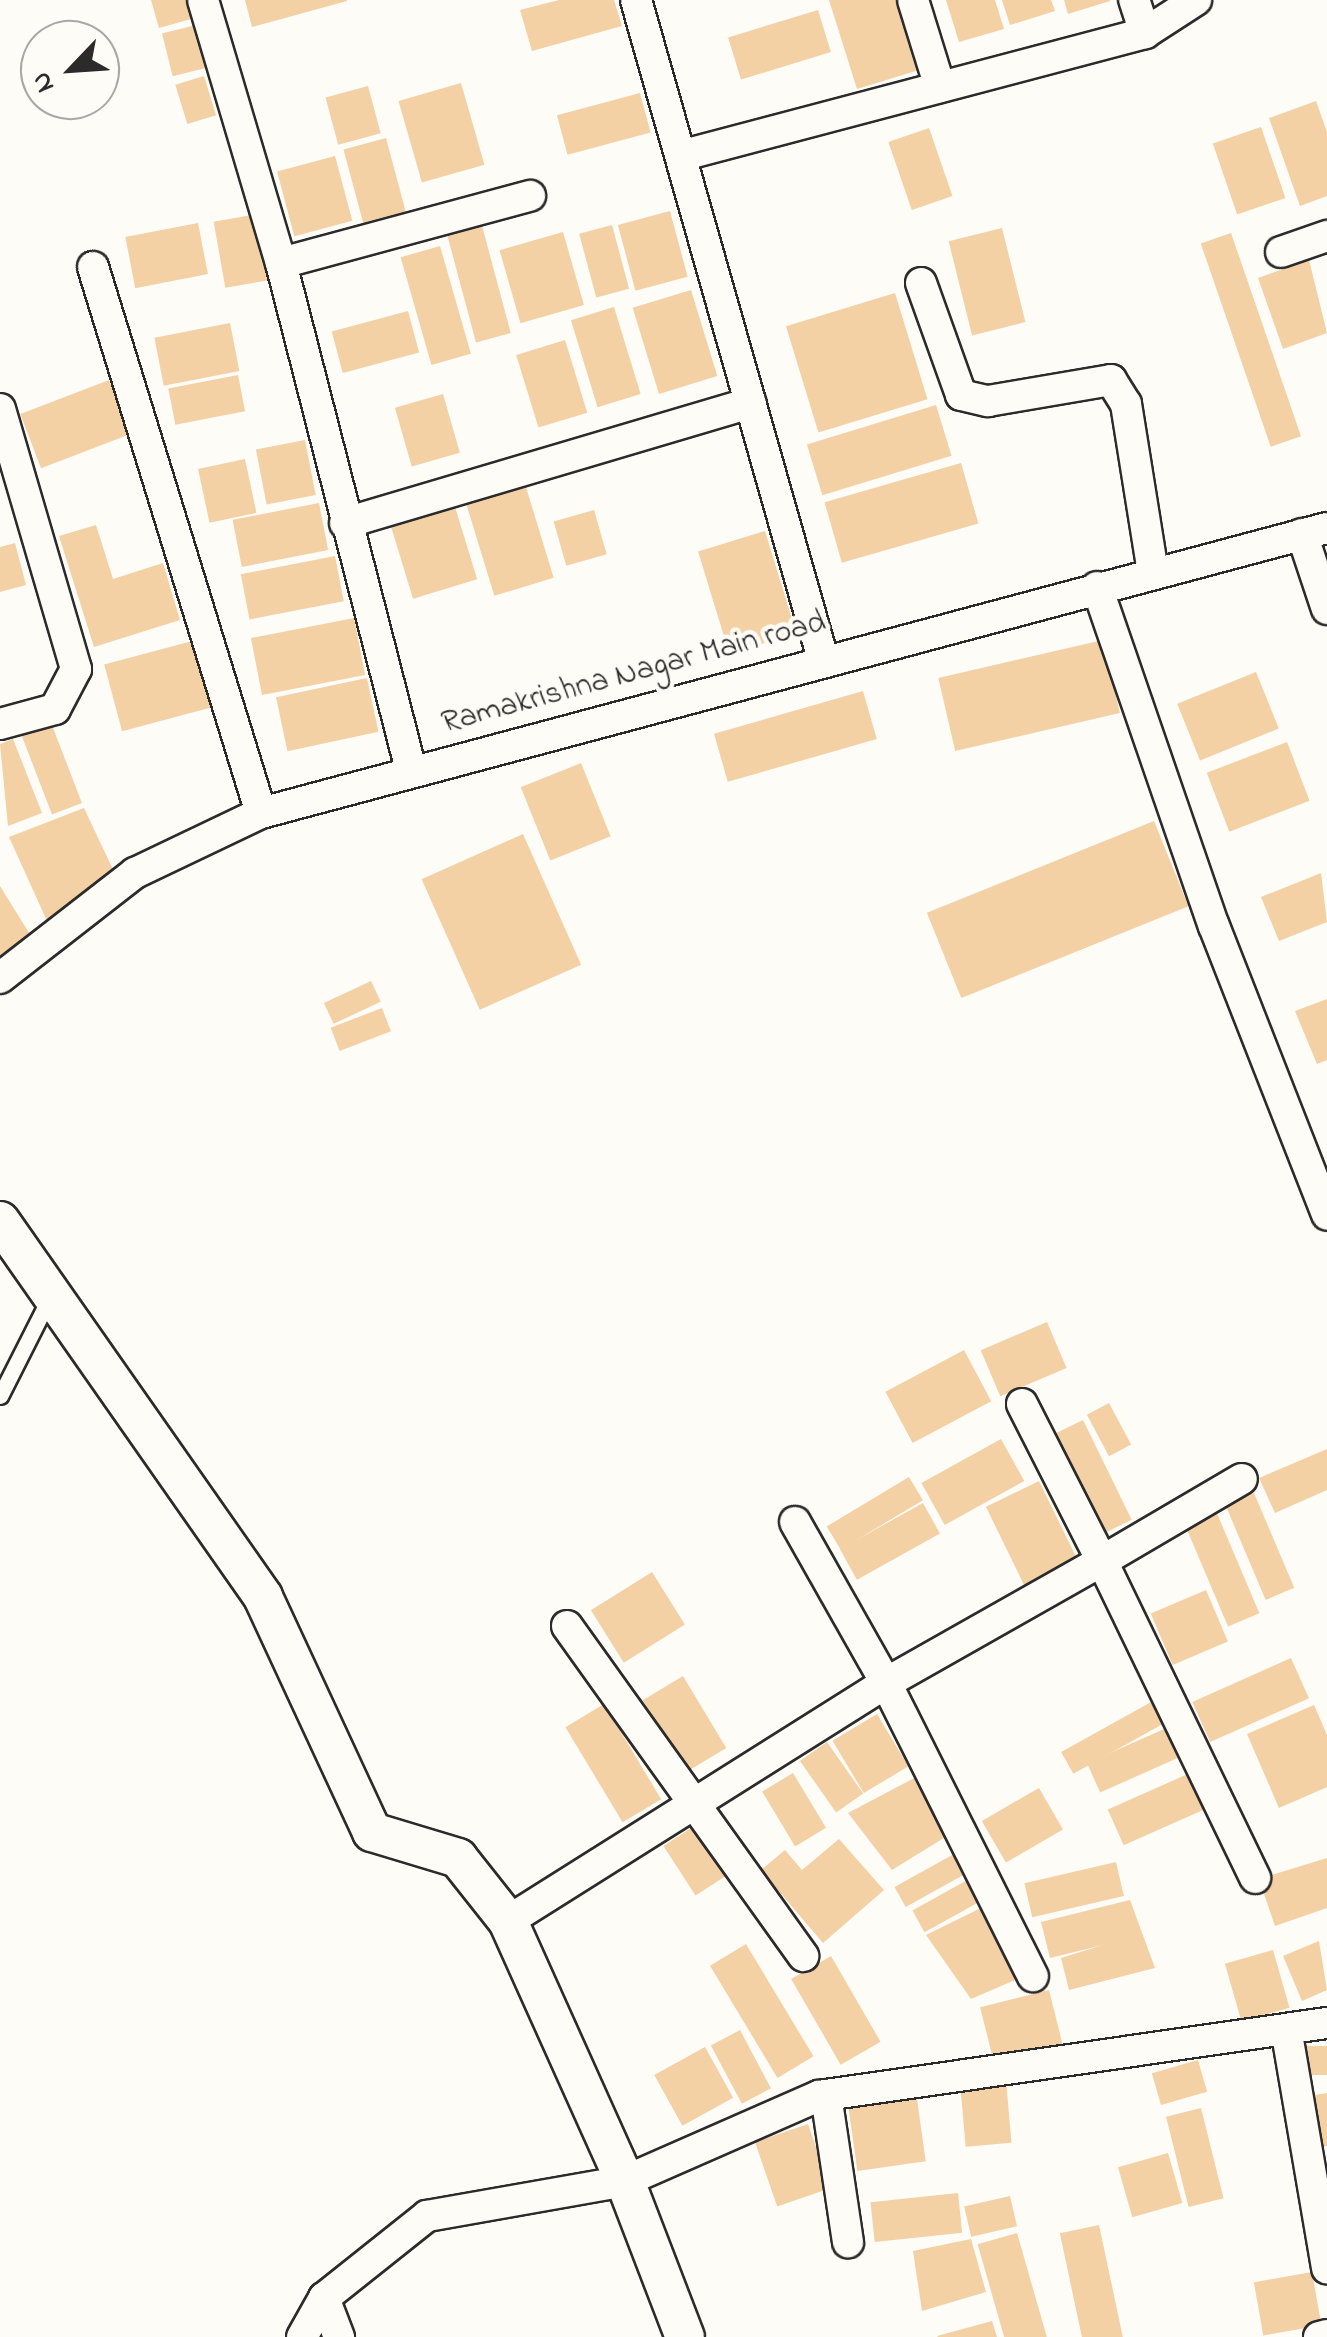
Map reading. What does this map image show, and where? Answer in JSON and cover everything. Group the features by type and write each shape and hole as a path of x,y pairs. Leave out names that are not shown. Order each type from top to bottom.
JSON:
{"street":[{"path":"204,0 281,263 411,770"},
{"path":"636,0 684,155 823,659"},
{"path":"913,0 940,88"},
{"path":"1134,0 1145,33"},
{"path":"684,155 1145,33 1196,0"},
{"path":"281,263 530,196"},
{"path":"1281,252 1327,236"},
{"path":"93,267 261,813"},
{"path":"921,283 961,395 988,401 1111,380 1126,404 1152,573"},
{"path":"345,522 751,402"},
{"path":"0,409 76,669 55,709 0,724"},
{"path":"1314,531 1327,609"},
{"name":"Ramakrishna Nagar Main road","path":"0,978 135,874 261,813 823,659 1314,531"},
{"path":"1097,587 1214,926 1327,1215"},
{"path":"0,1221 262,1598 372,1832 458,1858 508,1921 626,2181 685,2337"},
{"path":"1022,1404 1255,1878"},
{"path":"508,1921 886,1683 1242,1479"},
{"path":"795,1522 886,1683 1033,1976"},
{"path":"566,1626 803,1956"},
{"path":"302,2337 324,2298 427,2216 626,2181 826,2096 1286,2034 1327,2023"},
{"path":"1286,2034 1327,2269"},
{"path":"826,2096 848,2242"},
{"path":"324,2298 340,2337"},
{"path":"1319,2337 1327,2335"}],"lane":[{"path":"0,1396 51,1295"}],"building":[{"path":"151,0 186,0 191,19 159,28"},
{"path":"245,0 347,0 347,1 252,27"},
{"path":"559,0 614,0 622,26 532,51 520,10"},
{"path":"829,0 897,0 919,70 857,89"},
{"path":"946,0 995,0 1004,29 959,42"},
{"path":"1002,0 1051,0 1055,11 1010,25"},
{"path":"1064,0 1110,0 1110,1 1068,14"},
{"path":"818,10 831,52 741,80 728,37"},
{"path":"196,25 207,68 173,76 162,33"},
{"path":"204,76 216,115 187,124 175,85"},
{"path":"461,83 484,165 422,183 399,101"},
{"path":"368,86 381,133 338,145 325,97"},
{"path":"640,93 651,133 568,155 557,115"},
{"path":"1316,101 1327,132 1327,196 1300,206 1269,118"},
{"path":"1261,127 1285,198 1237,215 1213,144"},
{"path":"929,128 952,196 912,210 888,142"},
{"path":"386,138 406,211 363,223 343,149"},
{"path":"335,156 352,221 294,236 277,172"},
{"path":"670,211 688,277 635,291 618,225"},
{"path":"258,214 270,280 225,288 214,222"},
{"path":"481,222 511,333 476,342 446,231"},
{"path":"198,223 208,274 135,288 125,237"},
{"path":"612,225 629,289 596,298 579,234"},
{"path":"1002,228 1025,322 972,335 949,241"},
{"path":"563,232 584,305 521,323 500,250"},
{"path":"1231,233 1301,436 1271,447 1201,243"},
{"path":"440,246 471,354 431,365 401,257"},
{"path":"1309,260 1327,333 1283,349 1258,278"},
{"path":"691,290 717,376 659,394 633,308"},
{"path":"895,293 927,399 818,432 786,326"},
{"path":"614,307 641,394 598,407 571,320"},
{"path":"408,311 419,353 343,373 332,331"},
{"path":"230,323 239,371 164,386 154,338"},
{"path":"565,340 587,413 538,428 516,355"},
{"path":"238,375 245,411 175,425 168,389"},
{"path":"109,380 130,434 41,468 20,414"},
{"path":"443,394 460,453 412,466 395,408"},
{"path":"936,405 951,456 822,495 807,444"},
{"path":"305,440 316,495 267,505 256,450"},
{"path":"245,459 256,513 209,523 198,469"},
{"path":"961,463 978,524 842,563 825,502"},
{"path":"525,484 554,578 494,596 466,502"},
{"path":"452,497 477,579 413,599 388,517"},
{"path":"319,503 328,550 242,567 233,520"},
{"path":"594,510 607,554 566,566 554,522"},
{"path":"96,525 113,579 163,563 180,620 94,647 59,536"},
{"path":"765,531 796,633 729,654 698,551"},
{"path":"15,543 26,585 0,592 0,547"},
{"path":"335,556 344,601 250,619 241,574"},
{"path":"354,618 365,675 262,695 251,638"},
{"path":"196,640 214,707 122,731 104,665"},
{"path":"1103,640 1120,713 955,751 938,678"},
{"path":"1256,672 1279,729 1200,760 1177,704"},
{"path":"367,678 378,732 287,751 276,697"},
{"path":"863,691 877,739 728,782 714,734"},
{"path":"50,720 82,803 52,815 20,731"},
{"path":"13,739 42,813 8,826 0,744"},
{"path":"1287,742 1310,801 1229,832 1207,773"},
{"path":"581,763 611,836 550,861 521,787"},
{"path":"84,808 117,878 47,921 9,837"},
{"path":"1154,821 1188,906 961,998 927,913"},
{"path":"523,834 581,965 480,1010 422,879"},
{"path":"1321,873 1327,922 1279,941 1261,897"},
{"path":"0,886 31,936 0,957"},
{"path":"371,981 381,1002 334,1024 324,1003"},
{"path":"1327,999 1327,1060 1317,1064 1295,1011"},
{"path":"382,1008 391,1031 340,1051 331,1028"},
{"path":"1047,1322 1067,1368 1000,1396 981,1350"},
{"path":"964,1350 991,1401 913,1443 885,1392"},
{"path":"1109,1403 1131,1444 1109,1456 1087,1415"},
{"path":"1083,1420 1132,1520 1098,1536 1050,1436"},
{"path":"1001,1439 1024,1481 945,1525 921,1483"},
{"path":"1327,1449 1327,1490 1275,1513 1259,1478"},
{"path":"909,1477 923,1500 841,1550 827,1526"},
{"path":"1039,1481 1080,1565 1027,1590 986,1507"},
{"path":"1254,1493 1294,1588 1266,1600 1225,1505"},
{"path":"923,1503 940,1534 857,1580 840,1549"},
{"path":"1216,1511 1259,1613 1228,1626 1185,1524"},
{"path":"652,1572 685,1625 624,1663 591,1610"},
{"path":"1206,1590 1228,1642 1173,1665 1151,1613"},
{"path":"1291,1658 1309,1698 1210,1742 1192,1702"},
{"path":"683,1676 726,1748 686,1772 643,1700"},
{"path":"1153,1701 1165,1723 1073,1774 1061,1752"},
{"path":"604,1704 661,1799 623,1822 565,1727"},
{"path":"1314,1705 1327,1735 1327,1787 1279,1808 1247,1734"},
{"path":"877,1714 908,1766 864,1793 832,1741"},
{"path":"1173,1725 1186,1754 1100,1792 1087,1763"},
{"path":"827,1742 863,1794 836,1813 800,1761"},
{"path":"793,1773 826,1828 795,1846 762,1792"},
{"path":"1190,1773 1206,1809 1124,1845 1108,1810"},
{"path":"918,1776 947,1836 892,1870 848,1813"},
{"path":"1039,1788 1063,1830 1006,1863 982,1821"},
{"path":"702,1821 734,1870 696,1896 663,1846"},
{"path":"839,1839 884,1890 823,1943 761,1870 785,1850 802,1870"},
{"path":"954,1854 965,1874 906,1907 895,1887"},
{"path":"1327,1858 1327,1908 1275,1926 1259,1879"},
{"path":"1116,1862 1124,1896 1032,1917 1024,1883"},
{"path":"971,1878 983,1900 925,1932 912,1910"},
{"path":"1130,1900 1155,1968 1069,1990 1061,1958 1103,1945 1050,1958 1041,1922"},
{"path":"989,1904 1015,1980 971,1999 926,1935"},
{"path":"1319,1941 1327,1990 1302,2001 1283,1956"},
{"path":"746,1944 813,2056 777,2078 710,1966"},
{"path":"1273,1950 1290,2008 1241,2021 1225,1964"},
{"path":"831,1956 880,2042 841,2065 791,1979"},
{"path":"1049,1990 1063,2047 994,2064 980,2007"},
{"path":"740,2030 771,2088 742,2104 711,2045"},
{"path":"1301,2046 1327,2046 1327,2075 1301,2075"},
{"path":"705,2047 733,2098 682,2126 654,2075"},
{"path":"1198,2060 1207,2092 1161,2105 1152,2073"},
{"path":"1006,2080 1011,2143 966,2147 960,2084"},
{"path":"916,2092 926,2161 857,2171 848,2102"},
{"path":"1327,2093 1327,2146 1321,2147 1314,2095"},
{"path":"1201,2108 1223,2198 1189,2207 1166,2117"},
{"path":"808,2124 830,2188 777,2207 755,2142"},
{"path":"1168,2153 1182,2203 1132,2217 1118,2167"},
{"path":"958,2193 962,2233 875,2242 870,2202"},
{"path":"1010,2196 1017,2226 971,2237 964,2207"},
{"path":"1099,2225 1123,2337 1082,2337 1060,2233"},
{"path":"1017,2233 1047,2337 1004,2337 978,2244"},
{"path":"971,2239 986,2292 922,2311 913,2251"},
{"path":"1312,2272 1321,2325 1263,2335 1254,2282"},
{"path":"992,2321 997,2337 937,2336"}]}
